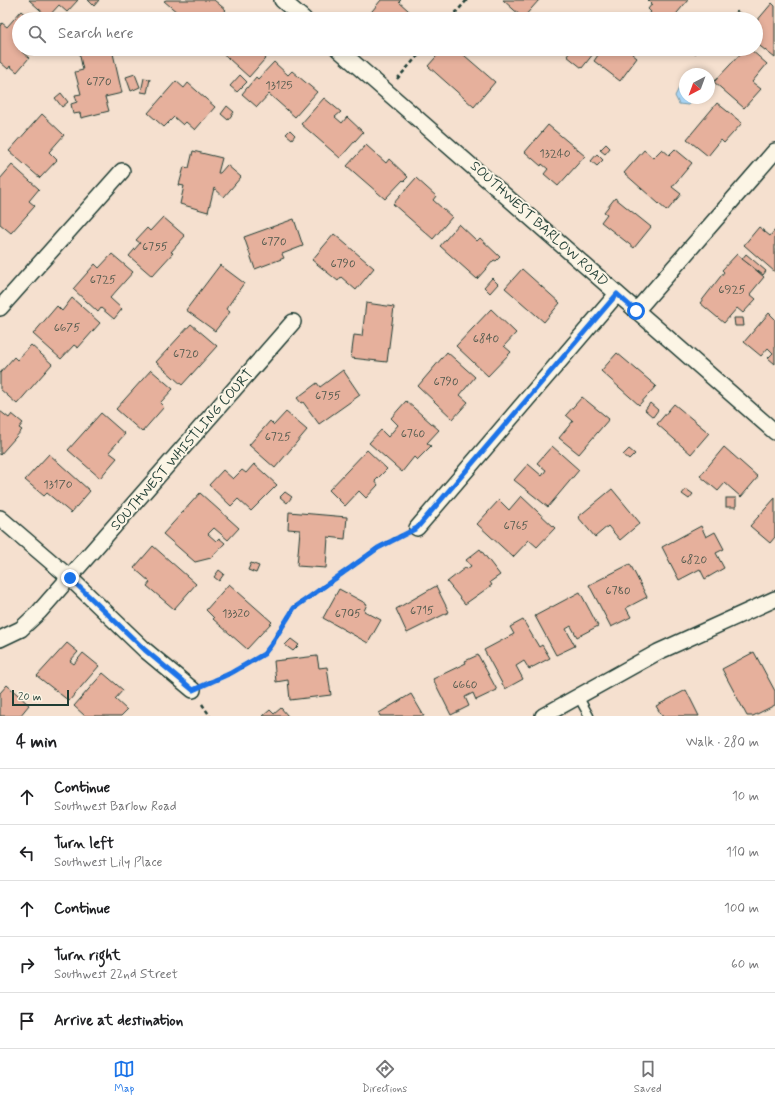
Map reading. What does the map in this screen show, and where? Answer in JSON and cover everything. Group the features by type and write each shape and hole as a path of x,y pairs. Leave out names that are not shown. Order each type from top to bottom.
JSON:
{"street":[{"path":"282,0 296,12"},
{"name":"SOUTHWEST BARLOW ROAD","path":"346,56 775,432"},
{"path":"636,311 775,150"},
{"path":"0,308 122,171"},
{"path":"417,528 617,294"},
{"name":"SOUTHWEST WHISTLING COURT","path":"0,639 21,629 39,612 293,322"},
{"path":"0,518 70,578 145,650 193,690"},
{"path":"543,716 658,652 775,600"}],"lane":[{"path":"578,696 589,716"}],"path":[{"path":"456,12 467,0"},
{"path":"386,91 418,56"},
{"path":"193,690 231,673 264,654 294,608 378,548 417,528"}],"water":[{"path":"679,88 679,104 675,96"}],"building":[{"path":"29,0 78,0 67,12 59,5 53,12 42,12"},
{"path":"88,0 99,0 94,6"},
{"path":"214,0 226,10 224,12 177,12 164,1"},
{"path":"381,0 401,0 399,2 410,12 371,12"},
{"path":"503,0 539,0 528,12 516,12"},
{"path":"648,0 688,0 678,12 651,12 648,9 652,4"},
{"path":"772,3 775,6 775,58 763,49 763,14"},
{"path":"12,21 12,56 27,56 29,58 17,72 10,66 8,69 0,62 0,26 2,23 7,27"},
{"path":"80,56 114,56 122,93 105,97 109,111 81,118 80,113 73,114 71,104 77,102 75,95 81,94 75,72 83,70"},
{"path":"226,56 268,56 249,77"},
{"path":"437,56 465,56 495,82 474,107 428,66"},
{"path":"567,56 591,56 582,68"},
{"path":"597,56 634,56 637,58 620,81 594,61"},
{"path":"738,56 758,56 767,64 752,82 761,89 744,108 715,83 715,81"},
{"path":"274,62 288,75 292,71 317,92 295,117 269,94 257,107 242,94 256,77 258,79"},
{"path":"135,74 140,87 131,91 126,77"},
{"path":"240,75 247,82 237,92 230,86"},
{"path":"144,78 150,79 147,93 141,92"},
{"path":"176,81 184,88 188,83 215,107 195,130 186,122 183,125 174,117 164,127 148,113"},
{"path":"61,93 68,102 62,107 55,98"},
{"path":"324,98 341,112 335,117 342,123 347,117 363,132 340,158 301,124"},
{"path":"717,103 742,123 724,143 721,140 708,156 687,139"},
{"path":"227,106 234,112 228,120 221,114"},
{"path":"42,114 64,135 49,152 57,160 40,178 9,151"},
{"path":"548,125 585,156 558,186 544,174 548,169 542,164 541,166 525,152"},
{"path":"290,130 295,135 292,139 286,134"},
{"path":"606,144 610,148 605,154 600,150"},
{"path":"366,145 386,163 389,159 408,177 404,181 403,180 385,199 347,166"},
{"path":"662,149 669,155 675,149 692,163 672,187 681,194 667,211 624,173 644,150 653,158"},
{"path":"193,151 222,158 218,173 220,173 227,165 241,177 224,197 214,188 208,212 180,204 184,186 179,185 184,167 189,168"},
{"path":"597,154 603,160 597,166 591,161"},
{"path":"12,165 39,189 29,201 35,206 11,233 0,224 0,179"},
{"path":"416,178 436,196 433,200 452,217 433,239 393,204"},
{"path":"615,198 651,227 634,248 601,222 607,214 604,212"},
{"path":"163,217 185,236 171,252 173,253 152,276 129,256 140,243 136,240 147,228 150,231"},
{"path":"294,219 303,246 282,254 284,258 255,269 244,237"},
{"path":"459,224 477,241 480,238 500,257 496,261 494,260 477,279 440,246"},
{"path":"759,227 770,236 775,230 775,272 744,245"},
{"path":"334,234 374,268 356,290 341,277 338,281 312,260"},
{"path":"112,254 133,272 110,298 122,309 114,319 101,308 98,312 73,289 95,264 99,268"},
{"path":"737,254 764,277 750,294 756,299 743,313 737,308 724,323 700,303 724,272 722,270"},
{"path":"746,254 766,271 763,275 742,259"},
{"path":"220,265 244,283 226,309 230,312 215,331 186,310"},
{"path":"522,269 560,303 544,322 505,288"},
{"path":"492,278 498,284 490,293 484,287"},
{"path":"72,298 100,323 78,348 74,345 61,359 33,334 57,306 62,311"},
{"path":"366,303 394,307 387,362 351,358 354,335 362,336"},
{"path":"491,309 516,333 504,346 511,352 488,376 456,346"},
{"path":"769,313 775,319 775,364 768,358 773,353 768,348 761,356 744,342"},
{"path":"734,318 743,318 744,326 735,326"},
{"path":"191,324 217,346 182,385 156,362"},
{"path":"31,345 52,364 17,404 0,389 0,373 14,357 17,360"},
{"path":"447,352 475,377 460,395 468,402 453,419 418,386"},
{"path":"617,353 656,386 639,405 601,371"},
{"path":"151,370 173,389 160,403 164,407 142,432 116,409"},
{"path":"343,370 360,395 319,424 303,402 301,403 297,398 317,383 320,387"},
{"path":"582,397 609,419 579,454 559,438 573,421 566,415"},
{"path":"406,401 439,430 427,443 431,446 417,460 414,457 402,472 369,443 381,430 388,437 398,425 391,418"},
{"path":"650,403 658,410 653,417 645,410"},
{"path":"674,404 709,433 691,454 657,424"},
{"path":"0,411 9,418 12,414 23,423 19,428 22,430 0,455"},
{"path":"286,412 307,430 275,468 249,445 270,421 274,425"},
{"path":"101,413 125,434 109,452 117,458 100,478 68,450"},
{"path":"552,446 579,470 548,507 514,480 528,464 542,476 546,470 537,463"},
{"path":"724,447 758,477 741,497 725,483 718,491 700,476"},
{"path":"629,449 635,454 629,460 623,455"},
{"path":"367,450 387,469 375,481 378,485 366,498 359,491 345,506 329,490"},
{"path":"49,454 90,491 71,513 47,493 44,496 25,480"},
{"path":"254,464 277,485 251,511 238,499 231,506 209,485 223,470 233,479 242,470 246,473"},
{"path":"612,489 640,523 620,540 608,526 595,537 578,517"},
{"path":"686,489 693,494 689,499 682,494"},
{"path":"285,492 292,497 287,503 280,497"},
{"path":"200,493 239,528 228,540 214,528 208,534 216,541 219,538 225,543 211,558 195,562 163,534"},
{"path":"521,496 555,528 537,547 529,540 513,557 477,524 499,500 509,510"},
{"path":"726,498 736,498 736,507 726,507"},
{"path":"775,498 775,537 770,543 750,526"},
{"path":"289,512 347,517 345,539 328,537 326,568 297,566 300,530 288,529"},
{"path":"701,526 706,537 715,532 724,549 716,553 724,568 705,579 700,569 679,580 662,547"},
{"path":"153,546 196,584 174,609 147,586 150,582 134,568"},
{"path":"480,549 500,575 490,582 492,585 465,604 447,582 465,568 467,569 471,566 466,560"},
{"path":"251,563 259,566 256,573 248,570"},
{"path":"630,564 647,597 626,608 631,617 611,627 589,585"},
{"path":"219,570 224,574 219,581 214,577"},
{"path":"229,584 272,622 247,649 213,619 214,618 206,610"},
{"path":"436,586 449,612 407,633 396,609"},
{"path":"339,589 367,604 364,611 381,620 368,643 323,618"},
{"path":"580,592 598,626 577,637 571,626 566,629 575,646 556,655 535,616"},
{"path":"523,620 539,647 542,645 550,658 529,669 524,661 516,666 523,679 505,689 484,650 514,634 510,627"},
{"path":"291,639 299,645 293,651 285,645"},
{"path":"67,643 78,652 70,661 74,664 83,653 99,666 69,701 37,676"},
{"path":"754,652 775,691 775,705 753,716 747,716 722,669"},
{"path":"478,655 497,690 476,700 473,693 465,697 469,706 451,715 433,679 466,663 465,661"},
{"path":"317,656 319,668 327,667 331,695 290,700 288,680 276,682 274,661"},
{"path":"103,673 123,690 115,699 127,710 121,716 85,716 74,706"},
{"path":"7,685 29,705 20,716 0,716 0,693"},
{"path":"686,690 699,716 662,716 656,706"},
{"path":"411,694 424,716 380,716 379,713"},
{"path":"281,708 288,716 263,716 270,710 274,714"}],"route":[{"path":"70,578 145,650 193,690 231,673 264,654 294,608 378,548 417,528 617,294 636,311"}]}
